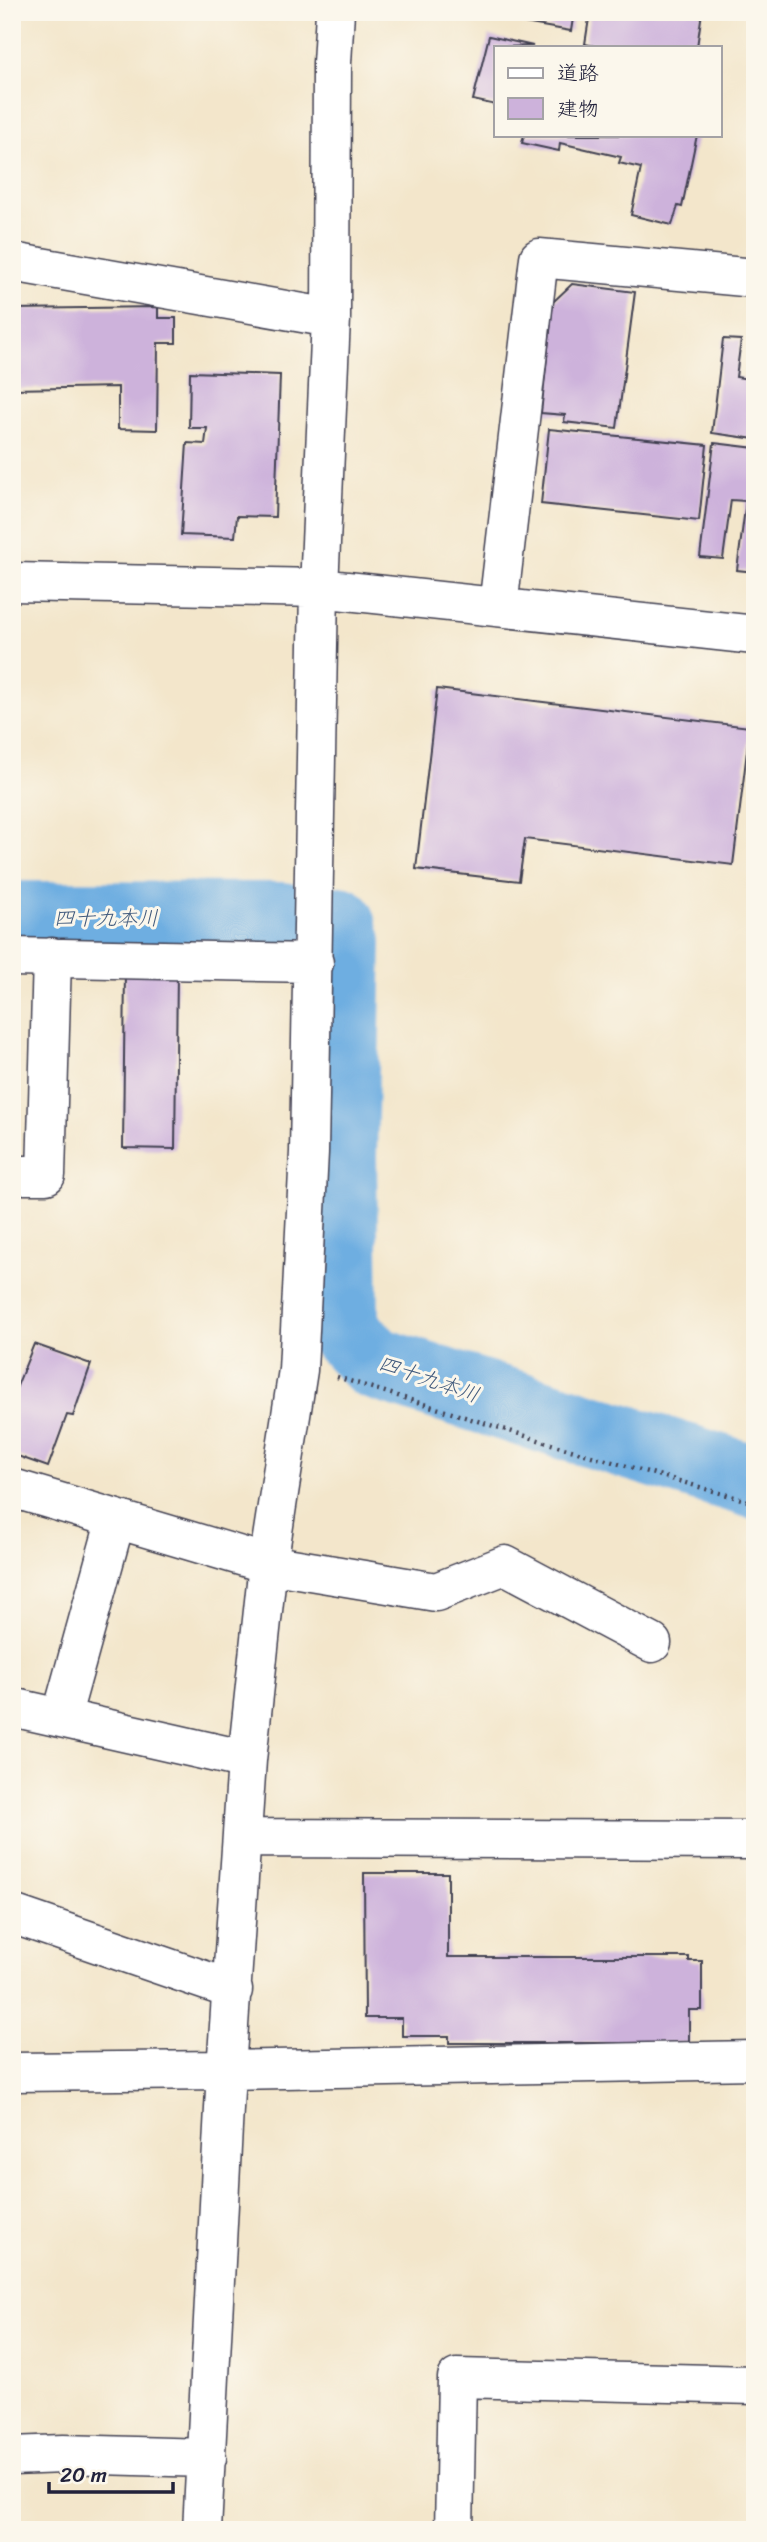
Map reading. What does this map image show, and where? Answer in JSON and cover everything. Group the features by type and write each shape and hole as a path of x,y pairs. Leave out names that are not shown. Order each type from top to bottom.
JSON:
{"street":[{"path":"202,2530 226,2070 247,1760 268,1564 298,1370 314,963 319,588 331,318 332,63 335,12"},
{"path":"498,607 540,258 755,278"},
{"path":"12,262 331,318"},
{"path":"12,582 319,588 755,635"},
{"path":"12,957 314,963"},
{"path":"12,1175 46,1175 52,957"},
{"path":"12,1488 268,1564 436,1592 505,1565 652,1643"},
{"path":"61,1718 116,1519"},
{"path":"12,1707 247,1760"},
{"path":"243,1838 755,1840"},
{"path":"12,1914 233,1990"},
{"path":"12,2072 755,2060"},
{"path":"454,2530 457,2378 755,2385"},
{"path":"12,2456 63,2454 207,2458"}],"path":[{"path":"298,1370 344,1378 564,1448 755,1503"}],"building":[{"path":"460,12 574,12 571,31"},
{"path":"590,12 702,12 697,46 585,44"},
{"path":"489,36 533,46 494,46 494,105 473,100"},
{"path":"524,136 697,136 682,207 678,206 672,225 631,215 641,168 619,163 621,157 560,143 559,151 522,143"},
{"path":"572,284 635,292 617,428 564,422 565,415 541,413 553,302"},
{"path":"158,307 158,318 176,318 176,343 158,343 157,430 118,429 118,387 12,389 12,309"},
{"path":"723,339 741,340 736,377 755,380 755,439 712,433"},
{"path":"190,372 280,375 275,517 237,516 235,537 181,535 187,443 205,444 207,428 189,428"},
{"path":"549,429 707,445 699,521 541,504"},
{"path":"714,443 755,448 755,572 737,570 746,501 731,500 723,559 700,557"},
{"path":"437,689 750,727 733,865 525,839 519,881 416,869"},
{"path":"125,971 177,972 175,1149 123,1148"},
{"path":"34,1344 91,1364 73,1416 67,1415 48,1467 12,1454 12,1390 15,1391"},
{"path":"364,1873 448,1873 448,1957 689,1957 689,1961 702,1961 702,2010 689,2010 689,2043 449,2043 449,2036 402,2036 402,2018 365,2018"}],"waterway":[{"name":"四十九本川","path":"12,918 283,919"},
{"name":"四十九本川","path":"339,923 345,942 340,1156 342,1329 374,1363 755,1482"}]}
